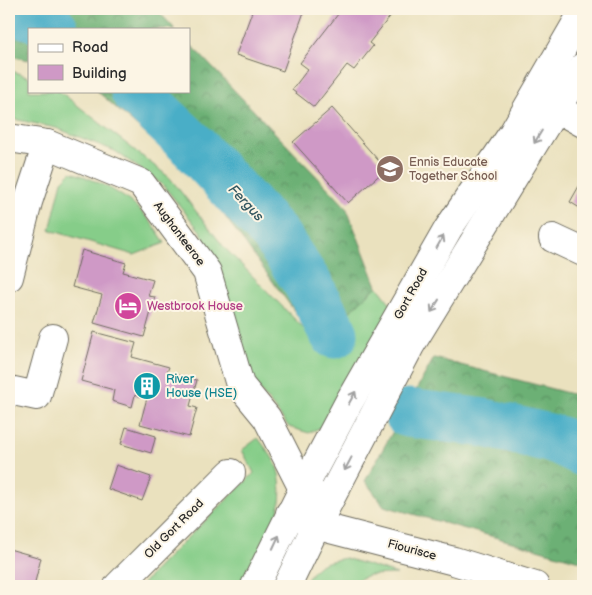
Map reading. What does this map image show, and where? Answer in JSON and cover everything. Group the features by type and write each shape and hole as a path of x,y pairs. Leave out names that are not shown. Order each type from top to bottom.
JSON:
{"main road":[{"name":"Gort Road","path":"287,586 322,513 410,346 544,102 558,57 583,12"},
{"path":"558,57 583,68"},
{"name":"Gort Road","path":"255,586 290,513 352,398 448,229 513,133 544,102 583,68"},
{"path":"544,102 583,123"},
{"name":"Aughanteeroe","path":"9,138 47,144 140,183 207,272 240,385 267,418 303,489"},
{"path":"9,277 28,202 47,144"},
{"path":"553,238 583,252"},
{"path":"9,390 37,396 52,338"},
{"name":"Old Gort Road","path":"118,586 231,473"},
{"path":"303,489 322,513"},
{"name":"Fiourisce","path":"290,513 322,513 330,529 454,561 535,586"}],"green space":[{"path":"9,9 156,9 174,28 28,28 28,60 9,56"},
{"path":"190,44 346,207 377,286 317,342 200,182 98,92 190,92"},
{"path":"9,70 28,77 28,92 60,92 63,94 170,178 224,247 317,342 377,286 394,308 329,423 309,433 289,427 252,380 243,358 220,268 200,231 163,185 115,151 56,128 9,118"},
{"path":"71,172 93,180 123,197 141,211 165,243 134,255 50,230 62,181"},
{"path":"434,358 583,397 583,562 384,506 365,481"},
{"path":"258,438 277,467 280,498 278,514 273,529 245,586 141,586 254,473 242,450"},
{"path":"345,558 397,574 368,575 345,586 304,586 308,578 320,565"}],"building":[{"path":"253,9 305,9 283,71 236,55"},
{"path":"342,9 396,9 369,43 373,46 354,70 347,65 314,107 292,90 308,69 300,63"},
{"path":"332,108 386,169 348,203 293,142"},
{"path":"583,179 583,210 570,202"},
{"path":"82,250 126,263 123,272 153,280 148,296 155,297 144,337 94,323 102,295 72,287"},
{"name":"River House (HSE)","path":"94,332 136,343 132,357 169,367 167,372 197,380 190,406 197,408 189,437 140,424 147,398 135,395 132,407 112,401 114,390 81,381"},
{"path":"126,427 156,436 151,453 121,444"},
{"path":"116,465 151,477 142,501 108,489"},
{"path":"9,549 41,558 34,586 9,586"}],"waterway":[{"name":"Fergus","path":"9,9 37,18 52,28"},
{"name":"Fergus","path":"136,92 190,143 274,233 308,284 334,334"},
{"name":"Fergus","path":"408,413 485,423 558,440 583,452"}],"place":[{"name":"Ennis Educate Together School","path":"390,169"},
{"name":"Westbrook House","path":"128,306"},
{"name":"River House (HSE)","path":"147,386"}]}
